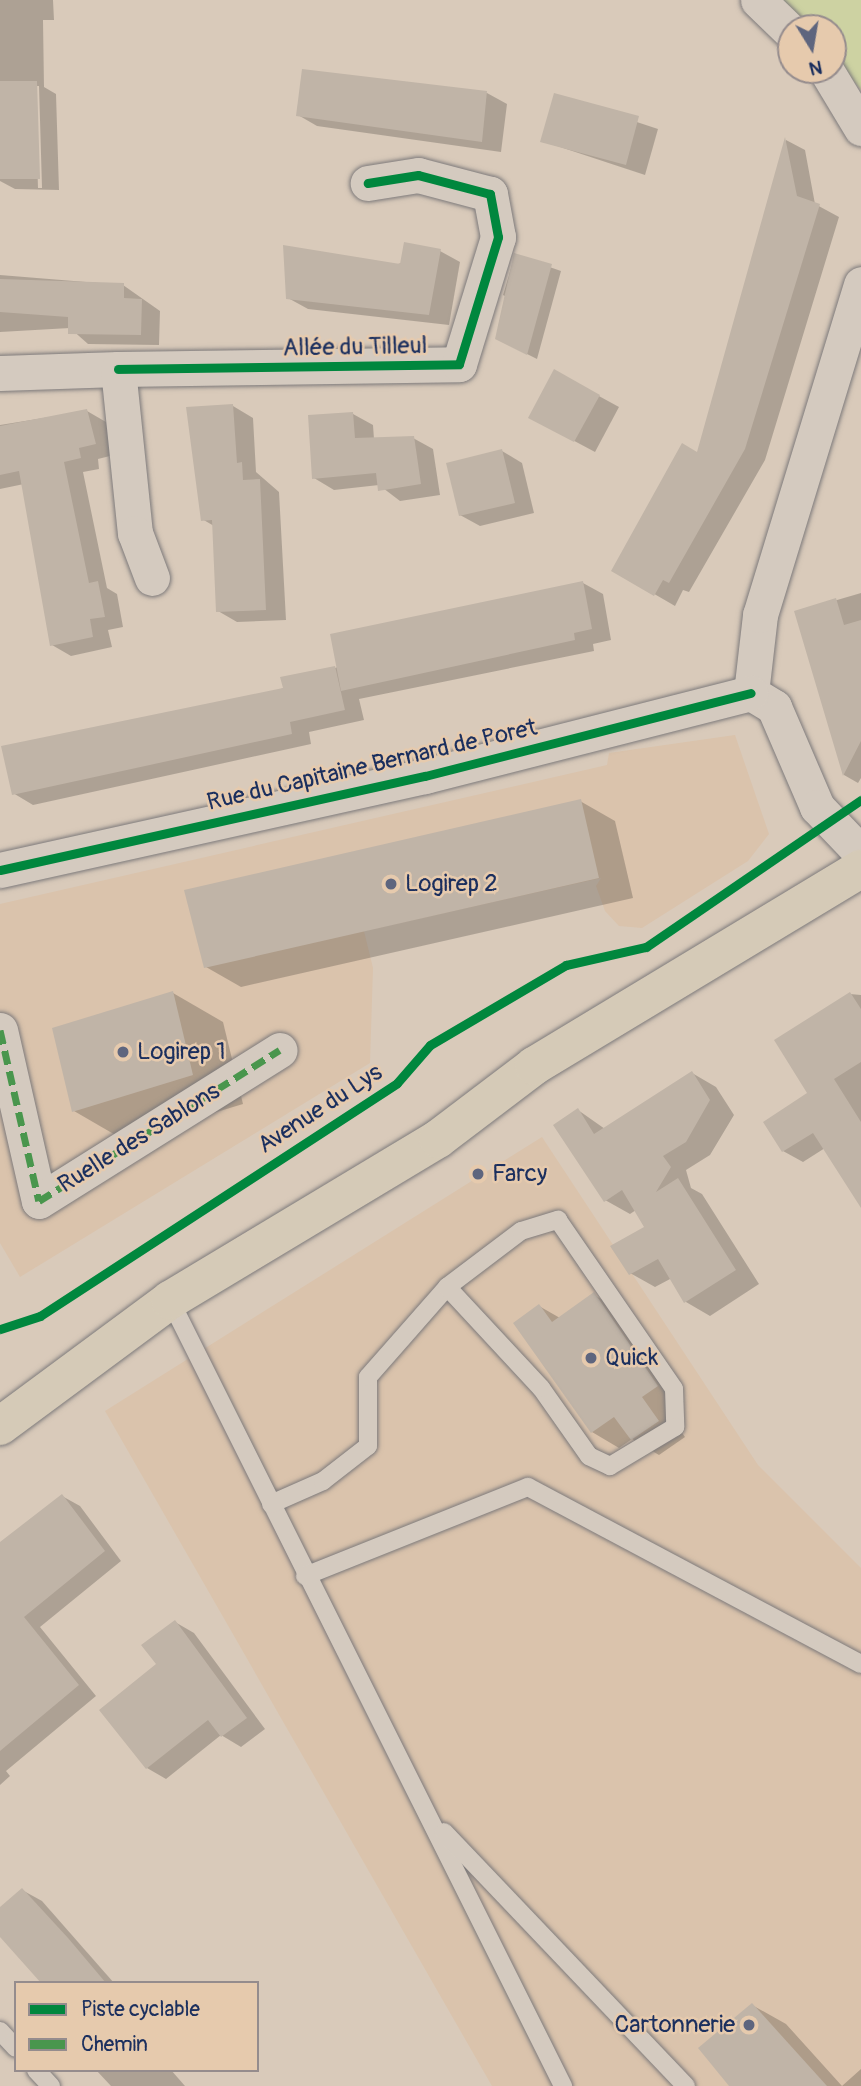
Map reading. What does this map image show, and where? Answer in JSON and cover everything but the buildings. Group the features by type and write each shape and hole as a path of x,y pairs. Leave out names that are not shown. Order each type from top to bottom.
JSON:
{"main road":[{"path":"0,1426 170,1300 438,1139 534,1066 861,869"}],"street":[{"path":"758,0 777,18"},
{"path":"834,84 861,128"},
{"name":"Allée du Tilleul","path":"118,369 459,364 498,237 490,194 418,175 368,183"},
{"path":"861,284 760,615 751,693 774,707 817,807 861,853"},
{"path":"0,373 118,369 135,533 152,578"},
{"name":"Rue du Capitaine Bernard de Poret","path":"0,870 425,776 751,693"},
{"name":"Ruelle des Sablons","path":"0,1030 39,1201 280,1050"}],"lane":[{"path":"271,1504 323,1481 368,1446 368,1377 447,1287 521,1231 558,1220 674,1389 675,1427 648,1447 610,1466 589,1457 541,1388 447,1287"},
{"path":"170,1300 305,1576 432,1820 563,2086"},
{"path":"305,1576 528,1487 861,1664"},
{"path":"432,1820 686,2086"},
{"path":"0,2031 14,2046"},
{"path":"38,2072 51,2086"}],"shaded area":[{"path":"735,735 769,834 748,861 642,928 619,926 605,911 596,886 601,878 364,931 373,968 370,1063 20,1277 0,1243 0,904 607,765 609,753"},
{"path":"542,1137 758,1465 861,1568 861,2086 492,2086 105,1411"}],"green space":[{"path":"781,0 861,0 861,90 847,72 847,14 794,14"}],"marked path":[{"path":"0,1030 39,1201 280,1050"}],"cycle path":[{"path":"118,369 459,364 498,237 490,194 418,175 368,183"},
{"path":"0,870 425,776 751,693"},
{"name":"Avenue du Lys","path":"0,1329 40,1316 397,1083 430,1045 566,965 646,947 861,800"}],"place":[{"name":"Logirep 2","path":"391,884"},
{"name":"Logirep 1","path":"123,1052"},
{"name":"Farcy","path":"478,1174"},
{"name":"Quick","path":"591,1358"},
{"name":"Cartonnerie","path":"749,2025"}]}
